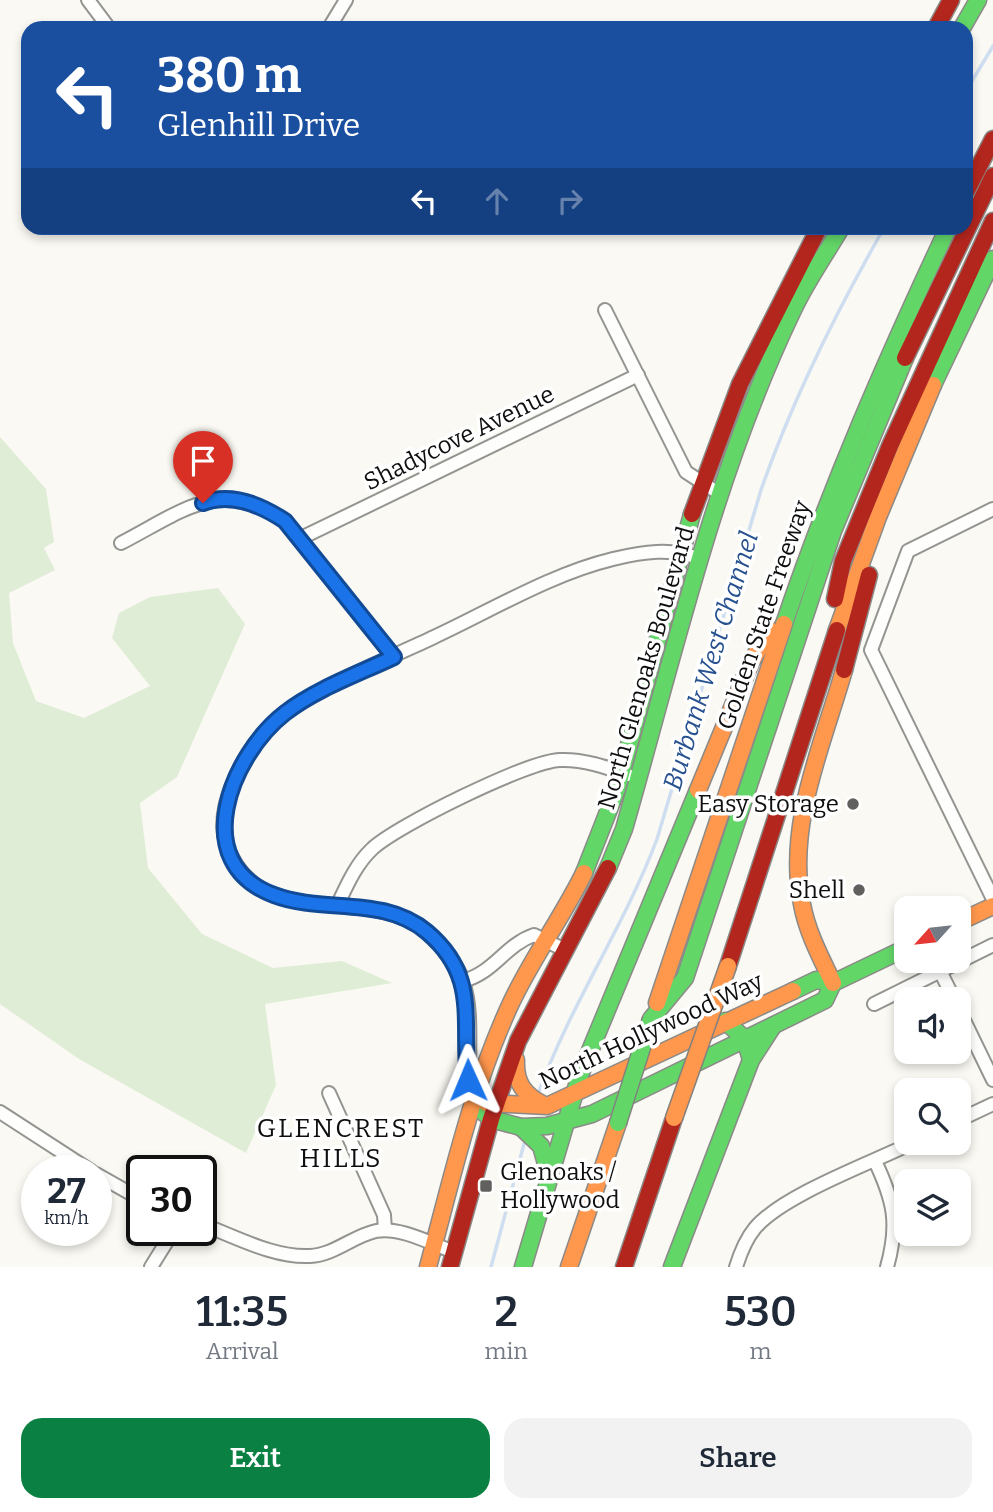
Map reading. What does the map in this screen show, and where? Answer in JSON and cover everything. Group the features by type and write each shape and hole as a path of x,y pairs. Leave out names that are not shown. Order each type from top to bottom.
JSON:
{"main road":[{"path":"940,21 951,0"},
{"path":"966,21 978,0"},
{"path":"973,178 993,139"},
{"path":"973,216 993,176"},
{"path":"840,619 834,596 876,477 937,337 993,220"},
{"name":"North Glenoaks Boulevard","path":"428,1267 472,1102 511,1002 575,892 602,834 702,482 745,367 814,235"},
{"name":"North Glenoaks Boulevard","path":"452,1259 491,1119 518,1041 614,853 720,495 793,309 837,235"},
{"name":"Golden State Freeway","path":"569,1267 795,588 872,390 945,235"},
{"path":"652,1019 685,978 833,531 918,327 964,235"},
{"path":"624,1267 728,966 821,669 925,404 993,259"},
{"path":"833,983 807,927 800,891 799,842 810,786 858,628 886,500"},
{"path":"523,1267 575,1093 751,662 795,588"},
{"path":"971,916 993,906"},
{"name":"North Hollywood Way","path":"472,1102 547,1107 816,980 833,983 894,954"},
{"name":"North Hollywood Way","path":"472,1102 491,1119 522,1127 547,1126 592,1114 825,1000 833,983"},
{"path":"725,1021 745,1039 751,1060"},
{"path":"672,1267 751,1060 773,1026"},
{"path":"518,1041 515,1071 517,1084 523,1093 547,1107"},
{"path":"522,1127 539,1140 548,1154 548,1184"}],"street":[{"path":"88,0 104,21"},
{"path":"333,21 346,0"},
{"path":"605,310 685,472 720,495"},
{"name":"Shadycove Avenue","path":"299,539 638,375"},
{"path":"121,543 189,508 216,498 266,508 285,521 394,657"},
{"path":"993,509 908,551 871,650 993,899"},
{"path":"472,1102 467,1073 468,1015 463,981 441,946 411,921 385,911 275,896 250,883 236,866 225,840 224,812 234,782 270,726 312,697 394,657 580,568 650,552 682,551 701,558"},
{"path":"338,904 352,874 369,851 393,831 541,763 575,760 638,778"},
{"path":"463,981 496,965 522,939 534,935 565,950"},
{"path":"971,953 993,945"},
{"path":"874,1004 926,973"},
{"path":"971,1035 993,1080"},
{"path":"329,1093 384,1215 385,1230"},
{"path":"971,1114 993,1104"},
{"path":"0,1112 66,1155"},
{"path":"736,1267 740,1254 756,1227 784,1204 894,1152"},
{"path":"875,1161 894,1211 896,1231 887,1267"},
{"path":"217,1230 277,1252 311,1261 369,1233 385,1230 434,1245 452,1259"},
{"path":"151,1267 164,1246"}],"green space":[{"path":"0,437 46,489 54,542 44,548 55,570 9,593 13,643 36,701 84,718 150,686 112,638 119,613 150,597 218,588 245,624 177,777 140,803 148,868 202,934 273,968 342,961 392,983 265,1004 276,1085 246,1153 79,1059 0,1004"}],"waterway":[{"name":"Burbank West Channel","path":"973,79 993,46"},
{"name":"Burbank West Channel","path":"538,1094 565,1029 629,903 657,839 761,490 787,422 832,324 880,235"},
{"name":"Burbank West Channel","path":"491,1267 524,1144"}],"traffic: fast":[{"path":"966,21 978,0"},
{"path":"608,868 624,829 698,566 740,436 793,310 837,235"},
{"path":"784,624 860,424 945,235"},
{"path":"933,385 993,259"},
{"path":"651,1019 685,978 833,531 905,358"},
{"path":"584,873 617,789 692,514"},
{"path":"523,1267 580,1075 698,790"},
{"path":"793,991 816,980 833,983 894,954"},
{"path":"482,1111 491,1119 521,1127 547,1126 592,1114 825,1000 833,983"},
{"path":"618,1123 651,1019"},
{"path":"725,1021 745,1039 751,1060"},
{"path":"672,1267 751,1060 773,1026"},
{"path":"521,1127 541,1146 548,1171"}],"traffic: slow":[{"path":"837,630 878,517 933,385"},
{"path":"657,1003 784,624"},
{"path":"698,790 751,662 770,630"},
{"path":"833,983 804,914 798,874 799,845 809,785 844,670"},
{"path":"428,1267 464,1133 497,1035 519,986 584,873"},
{"path":"971,916 993,906"},
{"path":"674,1118 728,966"},
{"path":"486,1103 547,1106 793,991"},
{"path":"516,1060 517,1075 522,1087 544,1105"},
{"path":"569,1267 618,1123"}],"traffic: jam":[{"path":"940,21 951,0"},
{"path":"973,178 993,139"},
{"path":"973,217 993,176"},
{"path":"835,599 843,561 890,446 993,221"},
{"path":"692,514 740,384 815,235"},
{"path":"905,358 964,235"},
{"path":"844,670 869,575"},
{"path":"728,966 837,630"},
{"path":"450,1267 491,1119 518,1041 608,868"},
{"path":"624,1267 674,1118"}],"place":[{"name":"Easy Storage","path":"853,804"},
{"name":"Shell","path":"859,890"},
{"name":"Glenoaks / Hollywood","path":"486,1186"}],"district":[{"name":"GLENCREST HILLS","path":"341,1143"}],"route":[{"path":"203,503 216,498 229,498 266,508 285,521 394,657 288,711 270,726 254,747 234,782 224,812 225,840 236,866 250,883 275,896 385,911 411,921 427,932 441,946 463,981 468,1015 468,1080"}]}
